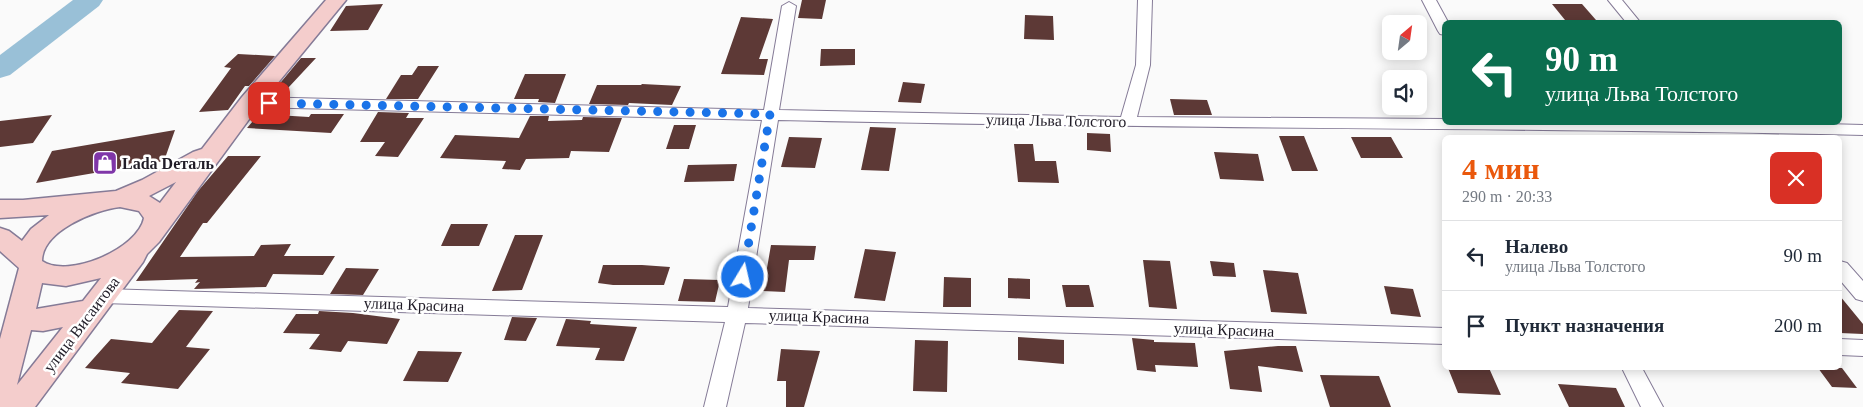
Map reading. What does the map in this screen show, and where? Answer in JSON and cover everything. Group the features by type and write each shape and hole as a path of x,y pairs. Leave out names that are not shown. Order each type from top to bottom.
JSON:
{"street":[{"name":"улица Висаитова","path":"18,407 250,102 336,0"},
{"path":"1128,121 1143,65 1145,0"},
{"path":"1429,0 1442,25"},
{"path":"1615,0 1631,20"},
{"path":"715,407 737,314 789,6"},
{"name":"улица Льва Толстого","path":"250,102 1495,129 1863,130"},
{"path":"0,395 19,319 30,264 30,249 37,238 50,226 66,216 151,186 214,149"},
{"path":"0,209 23,209 111,201 141,202 154,210 157,219 149,236 131,253 114,263 81,274 56,277 41,275 0,238"},
{"path":"1842,270 1863,294"},
{"path":"19,319 43,320 97,303"},
{"name":"улица Красина","path":"97,303 737,314 1442,336"},
{"path":"1842,347 1863,348"},
{"path":"1633,370 1652,407"}],"building":[{"path":"802,0 826,0 822,19 798,18"},
{"path":"383,4 368,30 330,31 346,6"},
{"path":"1552,4 1582,4 1596,20 1565,20"},
{"path":"1025,15 1053,16 1054,40 1024,39"},
{"path":"741,17 773,19 759,59 768,59 764,75 721,74"},
{"path":"821,49 855,49 855,65 820,66"},
{"path":"238,54 275,56 249,86 245,86 228,110 199,112 231,68 224,67"},
{"path":"301,58 316,58 288,88 276,88"},
{"path":"418,66 439,66 418,99 386,99 401,75 412,75"},
{"path":"525,74 566,74 555,103 538,102 539,99 514,99"},
{"path":"903,82 925,84 921,103 898,102"},
{"path":"642,84 681,86 672,105 589,104 597,85"},
{"path":"1170,99 1207,100 1212,115 1174,115"},
{"path":"378,112 409,113 406,118 424,118 398,157 375,156 385,142 360,142"},
{"path":"259,114 309,117 311,114 344,114 331,133 247,128"},
{"path":"52,115 33,143 0,147 0,121"},
{"path":"530,116 549,116 548,121 582,120 583,117 622,118 609,152 571,151 569,158 526,159 520,170 502,169 506,161 440,158 455,135 519,138"},
{"path":"674,125 696,125 689,149 666,149"},
{"path":"870,127 896,128 889,171 861,170"},
{"path":"175,130 164,161 36,183 52,151"},
{"path":"1087,133 1110,134 1111,152 1087,150"},
{"path":"1279,136 1304,136 1318,171 1292,171"},
{"path":"789,137 822,138 815,168 781,167"},
{"path":"1351,137 1391,137 1403,158 1361,158"},
{"path":"1014,144 1033,144 1035,161 1056,161 1059,183 1018,182"},
{"path":"1214,152 1258,154 1264,181 1220,179"},
{"path":"228,156 261,156 207,223 203,223 180,257 254,256 261,245 291,244 284,256 335,256 323,275 273,274 266,287 194,289 200,282 195,283 198,279 136,281 198,191"},
{"path":"737,164 734,181 684,182 688,165"},
{"path":"451,224 488,224 479,246 441,246"},
{"path":"515,235 543,235 522,290 492,291"},
{"path":"771,245 816,246 814,260 789,260 785,292 763,291"},
{"path":"865,249 896,252 885,301 854,298"},
{"path":"1143,260 1170,261 1177,309 1149,307"},
{"path":"1210,261 1234,263 1236,277 1213,276"},
{"path":"603,265 670,267 664,285 613,285 598,283"},
{"path":"346,268 379,269 363,295 330,294"},
{"path":"1263,270 1298,273 1307,314 1271,312"},
{"path":"944,277 971,278 971,307 943,307"},
{"path":"1008,278 1030,279 1030,299 1008,298"},
{"path":"684,279 720,280 715,302 678,301"},
{"path":"1062,285 1089,285 1094,307 1066,307"},
{"path":"1384,286 1413,289 1421,317 1391,314"},
{"path":"1842,298 1863,324 1863,334 1842,333"},
{"path":"179,310 213,311 186,347 210,349 178,389 121,383 130,373 85,368 111,339 152,343"},
{"path":"319,311 400,319 387,344 348,341 341,352 309,349 320,334 283,333 296,314 318,314"},
{"path":"512,317 537,318 526,341 504,340"},
{"path":"566,319 591,321 590,324 637,327 624,361 595,360 600,348 556,346"},
{"path":"1018,337 1064,340 1064,364 1018,360"},
{"path":"1132,338 1154,340 1154,342 1195,343 1198,367 1155,365 1156,372 1137,370"},
{"path":"915,340 948,341 947,392 913,391"},
{"path":"1296,346 1303,372 1258,366 1262,392 1230,389 1224,351"},
{"path":"781,349 820,351 804,407 786,407 786,381 777,381"},
{"path":"418,351 462,352 448,382 403,381"},
{"path":"1842,368 1857,388 1832,387 1819,370 1842,370"},
{"path":"1449,370 1490,370 1501,395 1458,393"},
{"path":"1320,375 1379,376 1391,407 1330,407"},
{"path":"1558,384 1616,388 1625,407 1569,407"}],"waterway":[{"path":"0,69 90,0"}],"place":[{"name":"Lada Dеталь","path":"105,163"}],"route":[{"path":"269,103 770,114 743,277"}]}
